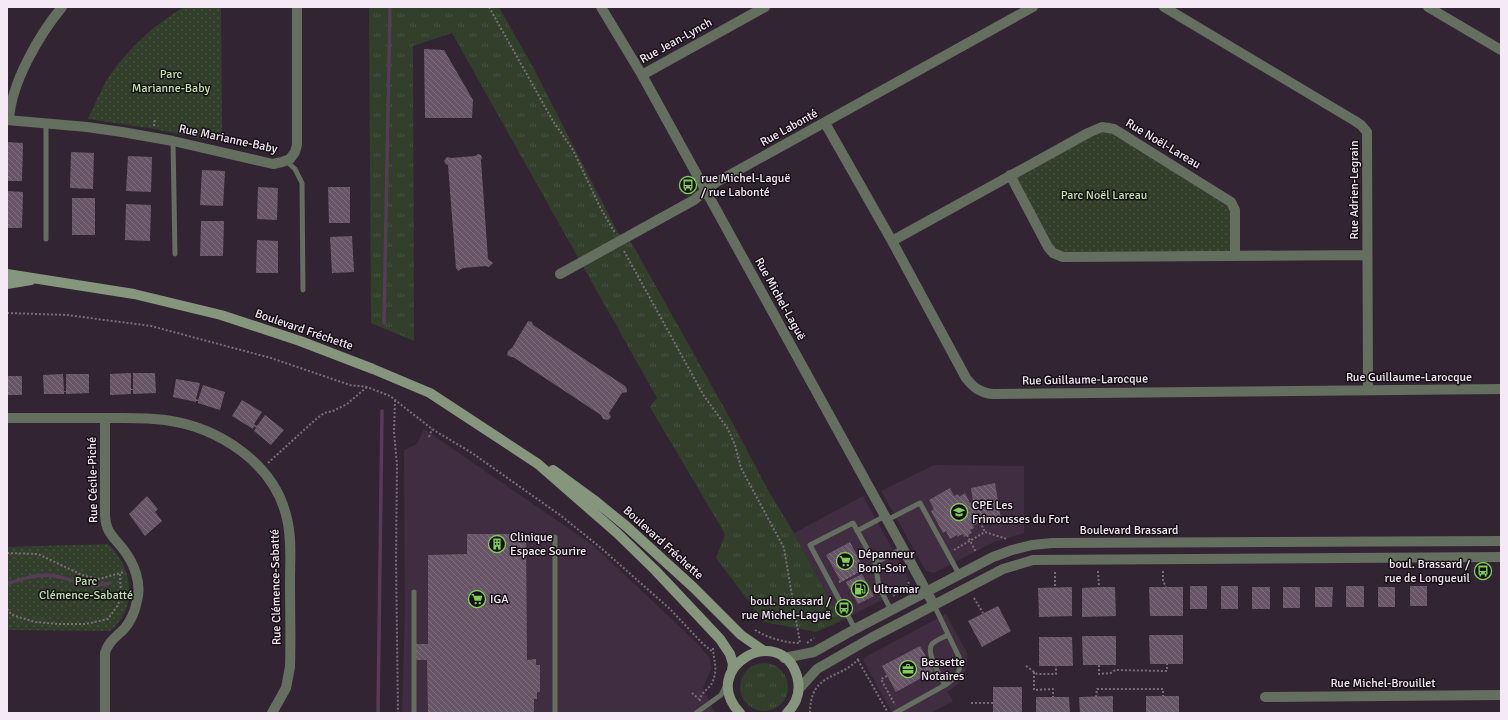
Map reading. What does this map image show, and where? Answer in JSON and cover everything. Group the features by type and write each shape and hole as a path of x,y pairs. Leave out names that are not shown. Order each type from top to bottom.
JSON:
{"main road":[{"name":"Boulevard Fréchette","path":"7,274 134,294 222,315 300,340 374,368 430,393 538,464 617,533 686,603 727,649 732,659 730,695 732,702 740,713"},
{"name":"Boulevard Fréchette","path":"7,284 38,279"},
{"name":"Boulevard Fréchette","path":"538,464 555,471 610,513 683,578 741,635 764,651 771,652 784,658"},
{"path":"731,675 743,658 751,654 764,651"},
{"path":"784,658 792,665 796,673 798,693 797,713"},
{"path":"787,713 794,704 798,693"}],"street":[{"path":"8,120 11,104 25,66 42,36 62,7"},
{"name":"Rue Marianne-Baby","path":"8,120 86,126 173,141 268,163 278,164 286,161 293,156 297,145 297,7"},
{"name":"Rue Michel-Laguë","path":"601,7 642,75 705,192 934,605"},
{"name":"Rue Jean-Lynch","path":"642,75 765,7"},
{"name":"Rue Labonté","path":"560,274 694,200 715,183 1033,7"},
{"name":"Rue Adrien-Legrain","path":"1164,7 1355,121 1367,132 1368,390"},
{"path":"1428,7 1501,50"},
{"name":"Rue Guillaume-Larocque","path":"825,123 892,241 966,378 976,389 987,394 1501,389"},
{"name":"Rue Noël-Lareau","path":"892,241 1010,175 1102,127 1111,128 1231,202 1235,210 1234,255"},
{"path":"1010,175 1048,247 1053,253 1060,256 1367,255"},
{"name":"Rue Clémence-Sabatté","path":"7,418 144,418 165,420 202,430 229,443 250,458 262,469 282,503 287,517 290,540 289,674 286,688 272,713"},
{"name":"Rue Cécile-Piché","path":"105,418 105,521 109,533 128,556 133,566 139,589 131,619 108,645 105,653 105,713"},
{"name":"Boulevard Brassard","path":"784,658 814,652 959,574 1002,553 1021,547 1041,544 1501,541"},
{"path":"798,693 812,673 821,666 1003,569 1033,560 1501,557"},
{"name":"Rue Michel-Brouillet","path":"1264,697 1501,695"}],"lane":[{"path":"46,123 46,239"},
{"path":"173,141 175,254"},
{"path":"286,161 295,169 302,183 303,290"},
{"path":"857,531 920,503 959,574"},
{"path":"855,629 810,545 852,523 875,563 879,587 891,610"},
{"path":"554,713 555,538"},
{"path":"875,563 903,548"},
{"path":"414,592 414,713"},
{"path":"895,713 945,685 959,672 961,665 957,652 934,605"},
{"path":"945,685 933,660 930,649 934,643 948,634"},
{"path":"696,713 721,695 731,675"}],"path":[{"path":"488,7 553,121 573,150 601,209 616,235"},
{"path":"622,247 698,385 728,429 735,445 741,468 784,548 800,643 787,642 769,637 750,627"},
{"path":"7,313 66,315 151,326 271,358 350,385 367,387 390,396 432,429 472,453 560,515 601,548 670,609 703,644 714,653"},
{"path":"267,464 324,413 333,411 347,404 367,387"},
{"path":"395,400 394,432 397,465 396,560 398,713"},
{"path":"430,437 432,429"},
{"path":"980,522 985,532 1007,539"},
{"path":"952,551 985,532"},
{"path":"967,535 976,552"},
{"path":"7,553 38,554 82,575 99,579 120,574 133,566"},
{"path":"841,582 864,568"},
{"path":"1098,571 1099,587"},
{"path":"1164,571 1163,581 1166,587"},
{"path":"1054,572 1055,588"},
{"path":"7,609 12,615 35,622 86,624 108,619 118,605 121,595 120,574"},
{"path":"894,596 906,588 909,583 908,579"},
{"path":"121,595 129,596 137,601"},
{"path":"974,598 983,613"},
{"path":"806,643 814,638"},
{"path":"699,699 709,688 715,675 716,663 713,647 715,644"},
{"path":"810,713 810,707 815,692 821,683 858,660 886,710"},
{"path":"1100,665 1099,674 1111,673 1115,670 1166,671 1167,664"},
{"path":"1026,666 1036,674 1056,674 1056,666"},
{"path":"1034,672 1034,690 1053,689 1053,697"},
{"path":"888,676 881,679 895,706"},
{"path":"1096,697 1097,689 1162,689 1163,696"},
{"path":"692,693 699,699 701,704"},
{"path":"971,703 993,703"}],"shaded area":[{"path":"424,429 594,546 697,643 710,658 711,669 703,688 715,713 402,713 405,611 404,450 417,444"},
{"name":"CPE Les Frimousses du Fort","path":"934,465 1024,466 1024,533 994,542 934,573 926,571 881,491"},
{"path":"863,496 908,577 905,588 841,621 794,533"},
{"path":"946,614 967,653 964,678 947,692 953,701 931,713 892,713 863,660 865,657"}],"green space":[{"name":"Parc Marianne-Baby","path":"184,7 221,7 222,143 154,129 88,119 101,91 117,65 143,37"},
{"path":"369,7 499,7 533,67 618,233 631,242 731,420 768,490 794,533 841,621 816,632 764,622 716,558 725,534 650,407 657,398 452,33 413,46 414,341 371,323"},
{"name":"Parc Noël Lareau","path":"1109,122 1230,205 1237,253 1078,259 1050,249 1012,173"},
{"name":"Parc Clémence-Sabatté","path":"108,544 123,564 129,588 129,599 125,611 119,622 110,631 7,630 7,547"},
{"path":"759,663 769,663 781,670 788,682 788,692 781,704 769,711 759,711 751,707 744,700 740,692 740,682 744,674 751,667"}],"building":[{"path":"424,49 444,50 473,100 472,118 425,118"},
{"path":"7,142 23,143 22,181 7,181"},
{"path":"71,152 94,153 93,189 70,188"},
{"path":"478,154 481,155 482,158 488,259 493,263 489,267 463,268 458,271 456,268 448,165 444,161 447,157 475,156"},
{"path":"128,156 152,157 151,192 126,191"},
{"path":"202,170 225,171 223,206 200,205"},
{"path":"258,187 278,188 277,220 257,219"},
{"path":"328,187 350,187 350,223 329,223"},
{"path":"7,191 23,192 22,228 7,228"},
{"path":"72,198 95,198 95,235 72,235"},
{"path":"126,204 151,205 150,241 125,240"},
{"path":"201,221 224,221 223,256 200,256"},
{"path":"352,236 354,272 332,273 330,237"},
{"path":"257,240 278,241 278,273 256,273"},
{"path":"528,321 532,322 533,325 625,386 627,392 622,393 609,413 611,417 608,420 603,419 601,415 513,357 507,355 508,351 512,348"},
{"path":"131,373 131,389 133,389 133,373 155,373 156,393 133,394 133,390 131,390 131,394 110,395 110,374"},
{"path":"63,374 64,391 66,391 66,374 89,374 89,393 66,394 66,392 64,392 64,394 44,394 43,375"},
{"path":"7,376 22,376 22,395 7,395"},
{"path":"176,379 200,383 196,399 198,400 203,385 225,392 220,410 198,403 198,401 196,402 173,397"},
{"path":"242,400 262,412 254,424 257,426 265,415 284,430 271,445 254,431 256,428 254,426 253,429 232,416"},
{"path":"995,483 1001,519 982,521 973,526 974,528 970,530 972,533 964,537 963,534 957,537 957,535 950,539 946,531 943,533 931,511 934,509 929,500 950,488 954,496 958,494 959,497 965,493 970,503 973,502 971,488"},
{"path":"147,496 158,509 155,512 162,521 145,536 129,514"},
{"name":"IGA","path":"467,534 526,534 527,660 536,659 536,665 540,665 540,692 537,692 537,699 534,699 534,712 428,712 427,660 416,660 416,644 428,644 428,555 467,554"},
{"name":"Dépanneur Boni-Soir","path":"850,542 864,569 841,582 826,555"},
{"name":"Ultramar","path":"862,574 874,596 858,604 846,582"},
{"path":"1190,586 1207,586 1207,609 1190,609"},
{"path":"1221,586 1238,586 1238,609 1221,609"},
{"path":"1346,586 1364,586 1364,607 1346,607"},
{"path":"1410,586 1427,586 1427,606 1410,606"},
{"path":"1072,587 1072,616 1039,617 1038,588"},
{"path":"1115,587 1116,616 1082,617 1082,588"},
{"path":"1149,587 1183,587 1183,616 1150,616"},
{"path":"1252,587 1270,587 1270,609 1252,609"},
{"path":"1283,587 1300,587 1300,608 1283,608"},
{"path":"1315,587 1333,587 1332,607 1315,607"},
{"path":"1378,587 1395,587 1395,607 1378,607"},
{"path":"998,606 1011,631 982,647 968,621"},
{"path":"1149,635 1183,635 1183,664 1150,664"},
{"path":"1082,636 1116,636 1116,665 1083,665"},
{"path":"1039,637 1072,637 1073,666 1039,666"},
{"name":"Bessette Notaires","path":"920,646 934,671 896,692 882,666"},
{"path":"993,687 1022,687 1022,713 993,713"},
{"path":"1113,696 1113,713 1080,713 1079,697"},
{"path":"1146,696 1179,696 1179,713 1146,713"},
{"path":"1036,697 1069,697 1070,713 1036,713"}],"waterway":[{"path":"384,323 390,7"},
{"path":"378,713 382,411"},
{"path":"9,583 43,575 55,576 88,585 102,585 110,583"}],"place":[{"name":"rue Michel-Laguë / rue Labonté","path":"688,185"},
{"name":"CPE Les Frimousses du Fort","path":"959,512"},
{"name":"Clinique Espace Sourire","path":"497,544"},
{"name":"Dépanneur Boni-Soir","path":"845,561"},
{"name":"boul. Brassard / rue de Longueuil","path":"1483,571"},
{"name":"Ultramar","path":"860,589"},
{"name":"IGA","path":"477,599"},
{"name":"boul. Brassard / rue Michel-Laguë","path":"844,608"},
{"name":"Bessette Notaires","path":"908,669"}]}
